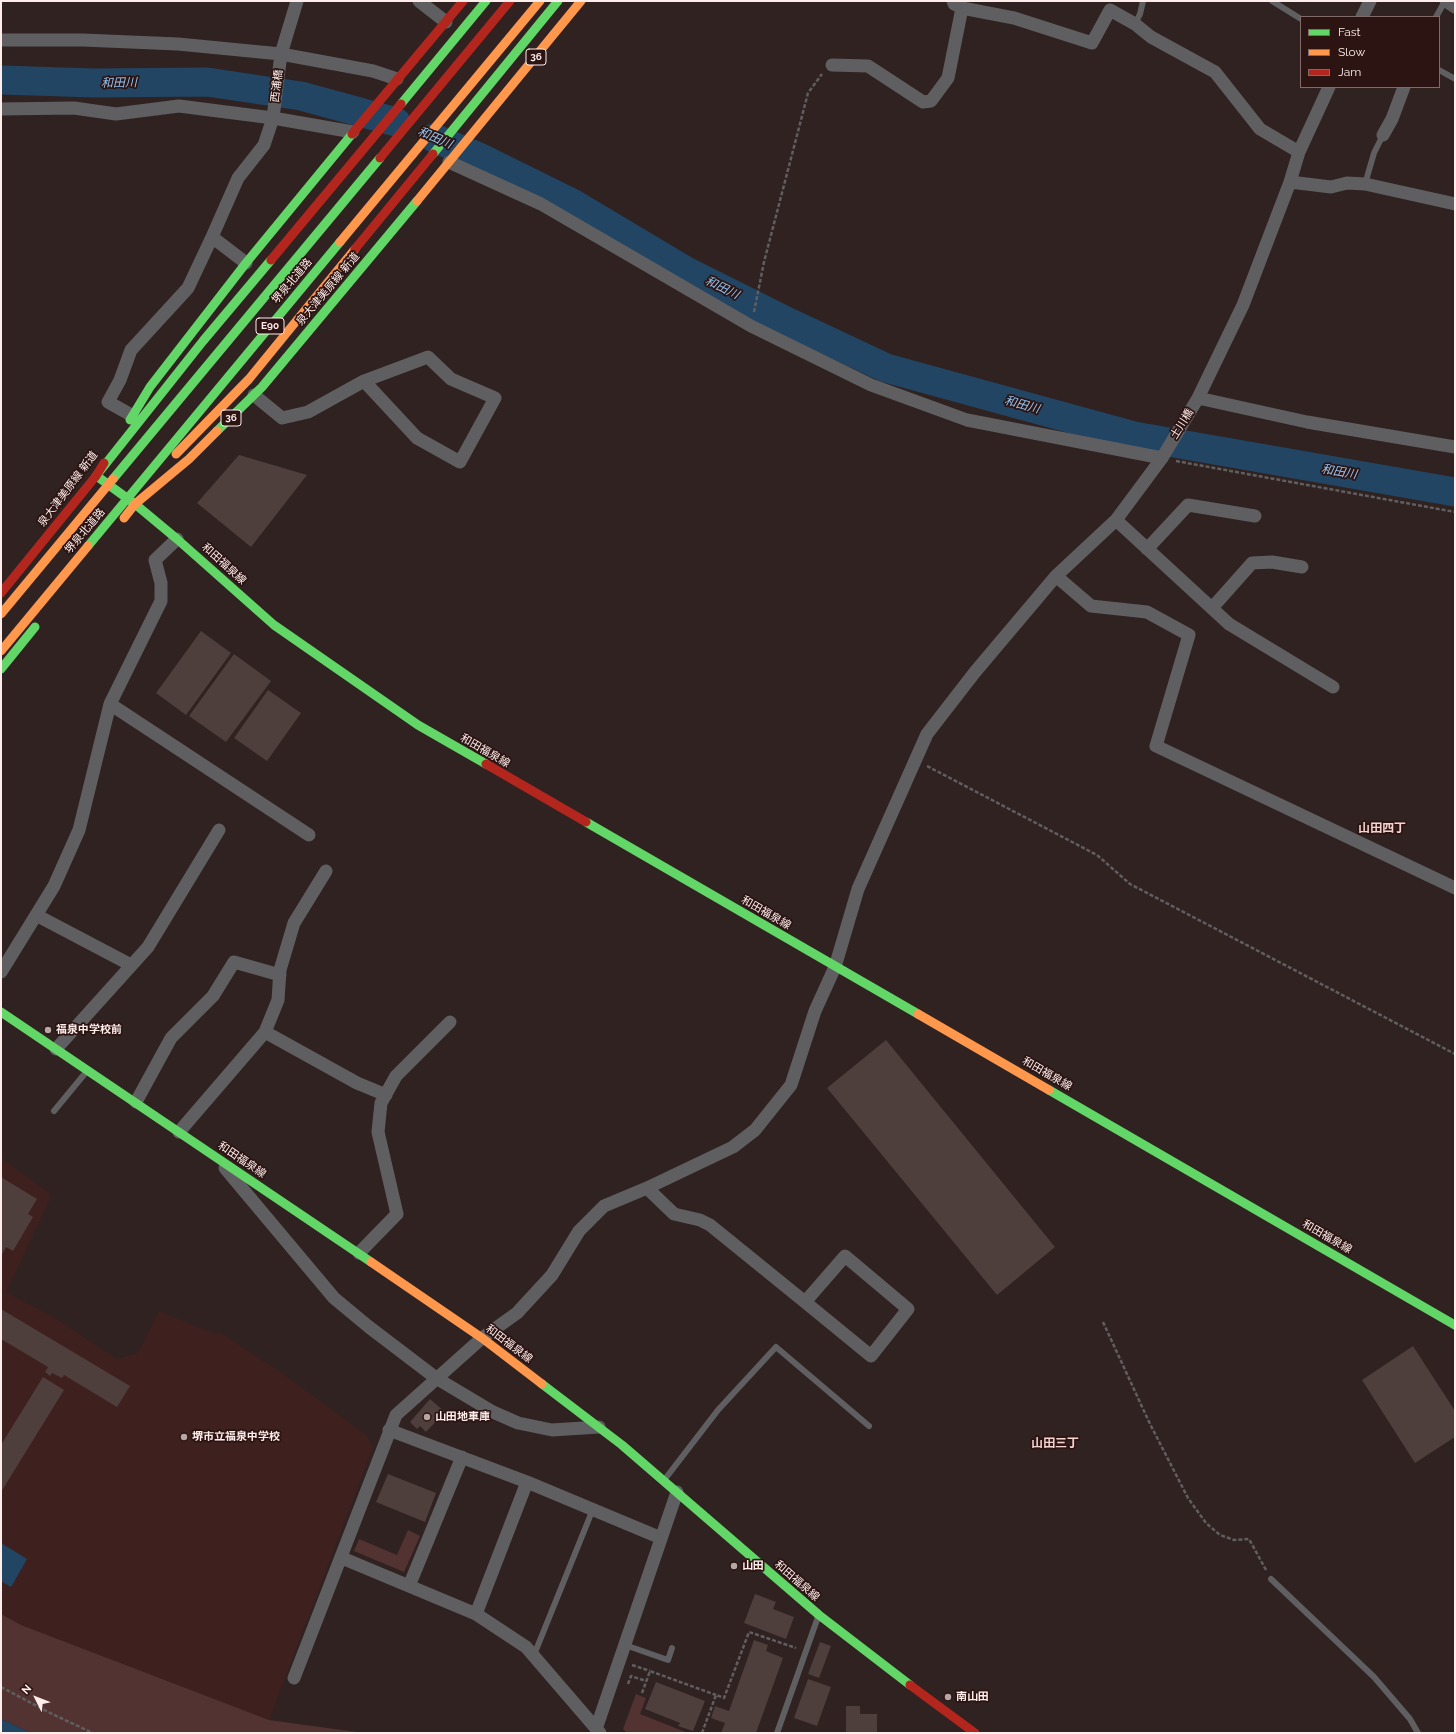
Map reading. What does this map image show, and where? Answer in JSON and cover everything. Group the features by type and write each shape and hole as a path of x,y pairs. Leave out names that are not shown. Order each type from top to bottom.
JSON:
{"main road":[{"name":"泉大津美原線 新道","path":"1,593 96,476 150,387 246,263 463,1"},
{"path":"96,476 203,341 486,1"},
{"name":"堺泉北道路","path":"1,614 510,1"},
{"name":"堺泉北道路","path":"1,651 540,1"},
{"path":"135,504 179,450 249,379 558,1"},
{"name":"泉大津美原線 新道","path":"120,522 135,504 189,459 254,395 491,113 580,1"},
{"name":"和田福泉線","path":"96,476 135,504 177,539 274,625 418,726 1455,1325"},
{"path":"1,669 41,620"},
{"name":"和田福泉線","path":"1,1012 359,1253 482,1338 599,1427 664,1480 819,1615 964,1730 975,1733"}],"street":[{"name":"西浦橋","path":"133,416 108,402 120,380 131,350 188,288 238,178 264,145 273,118 281,54 297,1"},
{"path":"419,1 446,22"},
{"path":"1362,16 1370,1"},
{"path":"1446,1 1455,7"},
{"path":"832,66 868,66 923,102 931,101 948,78 958,4 1014,18 1092,43 1110,10 1135,24 1151,37 1215,72 1260,129 1299,152"},
{"path":"1,40 83,40 178,44 281,54 373,71 395,82"},
{"name":"土川橋","path":"294,1678 342,1558 389,1430 396,1415 482,1338 517,1313 552,1275 579,1230 604,1206 647,1188 733,1147 755,1130 791,1085 815,1011 835,967 858,889 927,734 975,672 1056,576 1116,520 1164,454 1198,398 1243,305 1290,182 1299,152 1329,88"},
{"path":"1383,135 1392,119 1404,88"},
{"path":"1,109 74,108 116,114 179,106 273,118 353,132"},
{"path":"451,160 541,204 751,326 871,385 967,420 1164,454"},
{"path":"1290,182 1331,187 1347,183 1365,184 1455,204"},
{"path":"212,237 246,263"},
{"path":"254,395 282,418 308,412 364,381 428,357 451,378 495,398 460,462 417,438 364,381"},
{"path":"1198,398 1307,422 1455,447"},
{"path":"1148,549 1188,505 1255,516"},
{"path":"1116,520 1229,624 1332,687"},
{"path":"1,972 54,886 79,830 110,704 161,601 161,583 155,560 177,539"},
{"path":"1212,608 1252,564 1272,562 1302,567"},
{"path":"1056,576 1091,606 1147,612 1189,635 1156,746 1455,888"},
{"path":"110,704 309,836"},
{"path":"56,1049 148,947 219,830"},
{"path":"179,1132 265,1032 278,1000 280,975 294,922 326,871"},
{"path":"36,915 131,965"},
{"path":"136,1102 170,1038 213,996 234,962 280,975"},
{"path":"359,1253 397,1214 378,1132 381,1103 396,1076 450,1022"},
{"path":"265,1032 357,1083 386,1095"},
{"path":"216,1157 334,1298 436,1378 493,1412 518,1424 552,1430 599,1427"},
{"path":"647,1188 674,1214 700,1220 710,1225 805,1302 872,1356 908,1309 845,1256 805,1302"},
{"path":"389,1430 526,1482 661,1538"},
{"path":"408,1586 462,1457"},
{"path":"476,1614 526,1482"},
{"path":"598,1731 625,1645 677,1492"},
{"path":"342,1558 476,1614 526,1647 598,1731"}],"lane":[{"path":"1135,24 1140,14 1143,1"},
{"path":"1272,1 1300,18"},
{"path":"1437,16 1446,1"},
{"path":"1440,70 1455,78"},
{"path":"1365,184 1374,153 1383,135"},
{"path":"54,1111 88,1070"},
{"path":"664,1480 718,1410 776,1347 870,1426"},
{"path":"534,1656 593,1509"},
{"path":"1271,1579 1374,1677 1410,1719 1418,1733"},
{"path":"777,1733 819,1615"},
{"path":"625,1645 668,1660 672,1648"}],"path":[{"path":"751,326 764,262 808,93 826,69 832,66"},
{"path":"1164,454 1455,512"},
{"path":"915,762 934,769 1096,855 1130,884 1455,1054"},
{"path":"1103,1322 1150,1424 1188,1498 1206,1523 1220,1535 1234,1540 1249,1539 1271,1579"},
{"path":"631,1665 724,1698 749,1632 805,1651"},
{"path":"642,1693 650,1671"},
{"path":"1,1687 52,1714 93,1733"},
{"path":"702,1733 716,1695"}],"shaded area":[{"name":"堺市立福泉中学校","path":"1,1158 49,1193 50,1199 6,1292 55,1318 117,1359 138,1353 159,1311 215,1334 219,1332 279,1371 365,1434 373,1447 269,1720 21,1625 1,1614"},
{"path":"408,1530 420,1536 404,1572 354,1551 359,1539 397,1555"},
{"path":"1,1614 21,1625 269,1720 364,1733 31,1733 1,1719"},
{"path":"636,1694 646,1698 640,1714 688,1733 627,1733 623,1729"}],"water":[{"path":"1,1543 27,1559 11,1587 1,1581"},
{"path":"1,1719 31,1733 1,1733"}],"building":[{"path":"239,455 307,475 251,547 197,503"},
{"path":"201,631 231,653 186,715 156,693"},
{"path":"234,654 271,681 226,742 189,716"},
{"path":"268,690 301,713 267,761 234,738"},
{"path":"886,1040 1055,1247 997,1295 827,1088"},
{"path":"1,1177 37,1199 28,1214 33,1217 13,1251 6,1247 1,1256"},
{"path":"1,1309 130,1386 117,1407 64,1375 62,1378 52,1373 50,1376 45,1372 48,1367 1,1339"},
{"path":"1413,1346 1455,1411 1455,1437 1415,1463 1362,1380"},
{"path":"43,1377 64,1390 1,1492 1,1445"},
{"name":"山田地車庫","path":"430,1399 445,1412 426,1432 420,1426 417,1429 410,1422"},
{"path":"388,1474 436,1493 425,1522 376,1502"},
{"path":"755,1594 776,1602 773,1609 794,1617 786,1639 744,1623"},
{"path":"754,1640 768,1645 766,1651 783,1658 756,1733 721,1733 725,1723 711,1718 715,1706 729,1711"},
{"path":"820,1642 831,1646 819,1678 808,1674"},
{"path":"808,1679 831,1687 817,1726 794,1718"},
{"path":"656,1682 705,1701 693,1731 678,1726 680,1723 645,1709"},
{"path":"846,1706 860,1706 860,1714 877,1714 877,1733 846,1733"}],"waterway":[{"name":"和田川","path":"1,80 95,83 207,82 301,96 396,122"},
{"name":"和田川","path":"434,138 479,157 572,203 686,271 788,322 886,368 1134,436 1455,492"}],"traffic: fast":[{"path":"401,104 486,1"},
{"path":"433,154 558,1"},
{"path":"130,420 150,387 246,263 352,134"},
{"path":"113,479 380,158"},
{"path":"217,431 262,387 417,201"},
{"path":"88,546 340,242"},
{"path":"96,476 203,341 271,260"},
{"path":"98,477 135,504 177,539 274,625 418,725 486,764"},
{"path":"1,669 35,627"},
{"path":"586,822 918,1014"},
{"path":"1,1012 371,1262"},
{"path":"1049,1090 1455,1325"},
{"path":"542,1384 622,1445 819,1615 910,1685"}],"traffic: slow":[{"path":"340,242 540,1"},
{"path":"417,201 581,1"},
{"path":"176,454 249,379 355,249"},
{"path":"124,518 135,504 189,459 217,431"},
{"path":"1,614 113,479"},
{"path":"1,651 88,546"},
{"path":"918,1014 1049,1090"},
{"path":"371,1262 482,1338 542,1384"}],"traffic: jam":[{"path":"352,134 463,1"},
{"path":"380,158 510,1"},
{"path":"271,260 401,104"},
{"path":"355,249 433,154"},
{"path":"1,593 96,476 104,463"},
{"path":"486,764 586,822"},
{"path":"910,1685 975,1733"}],"place":[{"name":"福泉中学校前","path":"48,1030"},
{"name":"山田地車庫","path":"427,1417"},
{"name":"堺市立福泉中学校","path":"184,1437"},
{"name":"山田","path":"734,1566"},
{"name":"南山田","path":"948,1697"}],"district":[{"name":"山田四丁","path":"1382,828"},
{"name":"山田三丁","path":"1055,1443"}]}
